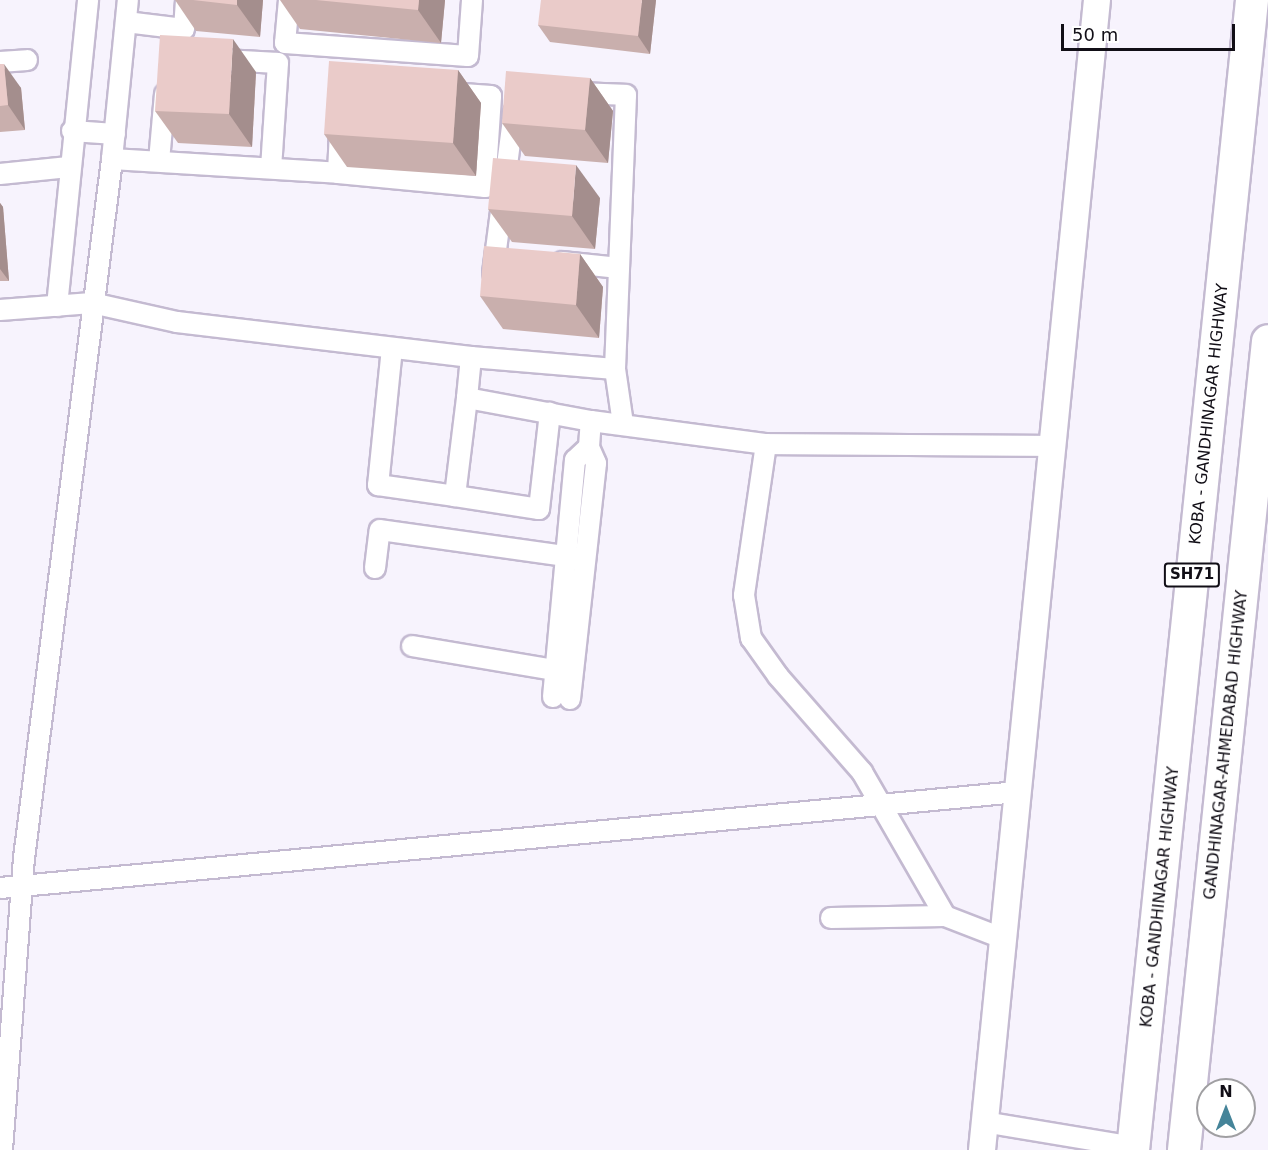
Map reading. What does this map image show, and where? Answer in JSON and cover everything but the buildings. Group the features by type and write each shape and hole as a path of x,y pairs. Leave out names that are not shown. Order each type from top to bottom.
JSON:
{"main road":[{"name":"KOBA - GANDHINAGAR HIGHWAY","path":"1133,1149 1252,0"},
{"name":"GANDHINAGAR-AHMEDABAD HIGHWAY","path":"1184,1150 1263,426 1268,341"}],"street":[{"path":"57,306 72,131 88,0"},
{"path":"2,1150 22,886 92,303 115,134 128,0"},
{"path":"126,22 183,29 186,0"},
{"path":"289,0 285,43 468,56 472,0"},
{"path":"982,1150 1097,0"},
{"path":"201,59 278,63 271,168"},
{"path":"0,62 27,60"},
{"path":"159,161 167,69"},
{"path":"490,295 517,89"},
{"path":"550,91 626,95 615,369 623,424"},
{"path":"112,159 338,173 485,187 491,96 434,92"},
{"path":"338,173 341,106"},
{"path":"72,131 115,134"},
{"path":"0,174 69,167"},
{"path":"495,256 518,258"},
{"path":"540,261 619,268"},
{"path":"0,310 92,303 177,322 471,357 615,369"},
{"path":"392,348 378,485 539,509 550,414"},
{"path":"455,496 471,357"},
{"path":"467,398 591,421 766,444 1051,446"},
{"path":"561,698 576,557 575,460 589,447 591,421"},
{"path":"766,444 744,595 751,638 778,676 862,772 945,916"},
{"path":"375,568 380,530 576,557"},
{"path":"412,646 564,672"},
{"path":"0,888 1017,792"},
{"path":"831,918 945,916 965,927 1002,938"},
{"path":"984,1122 1133,1149"}]}
